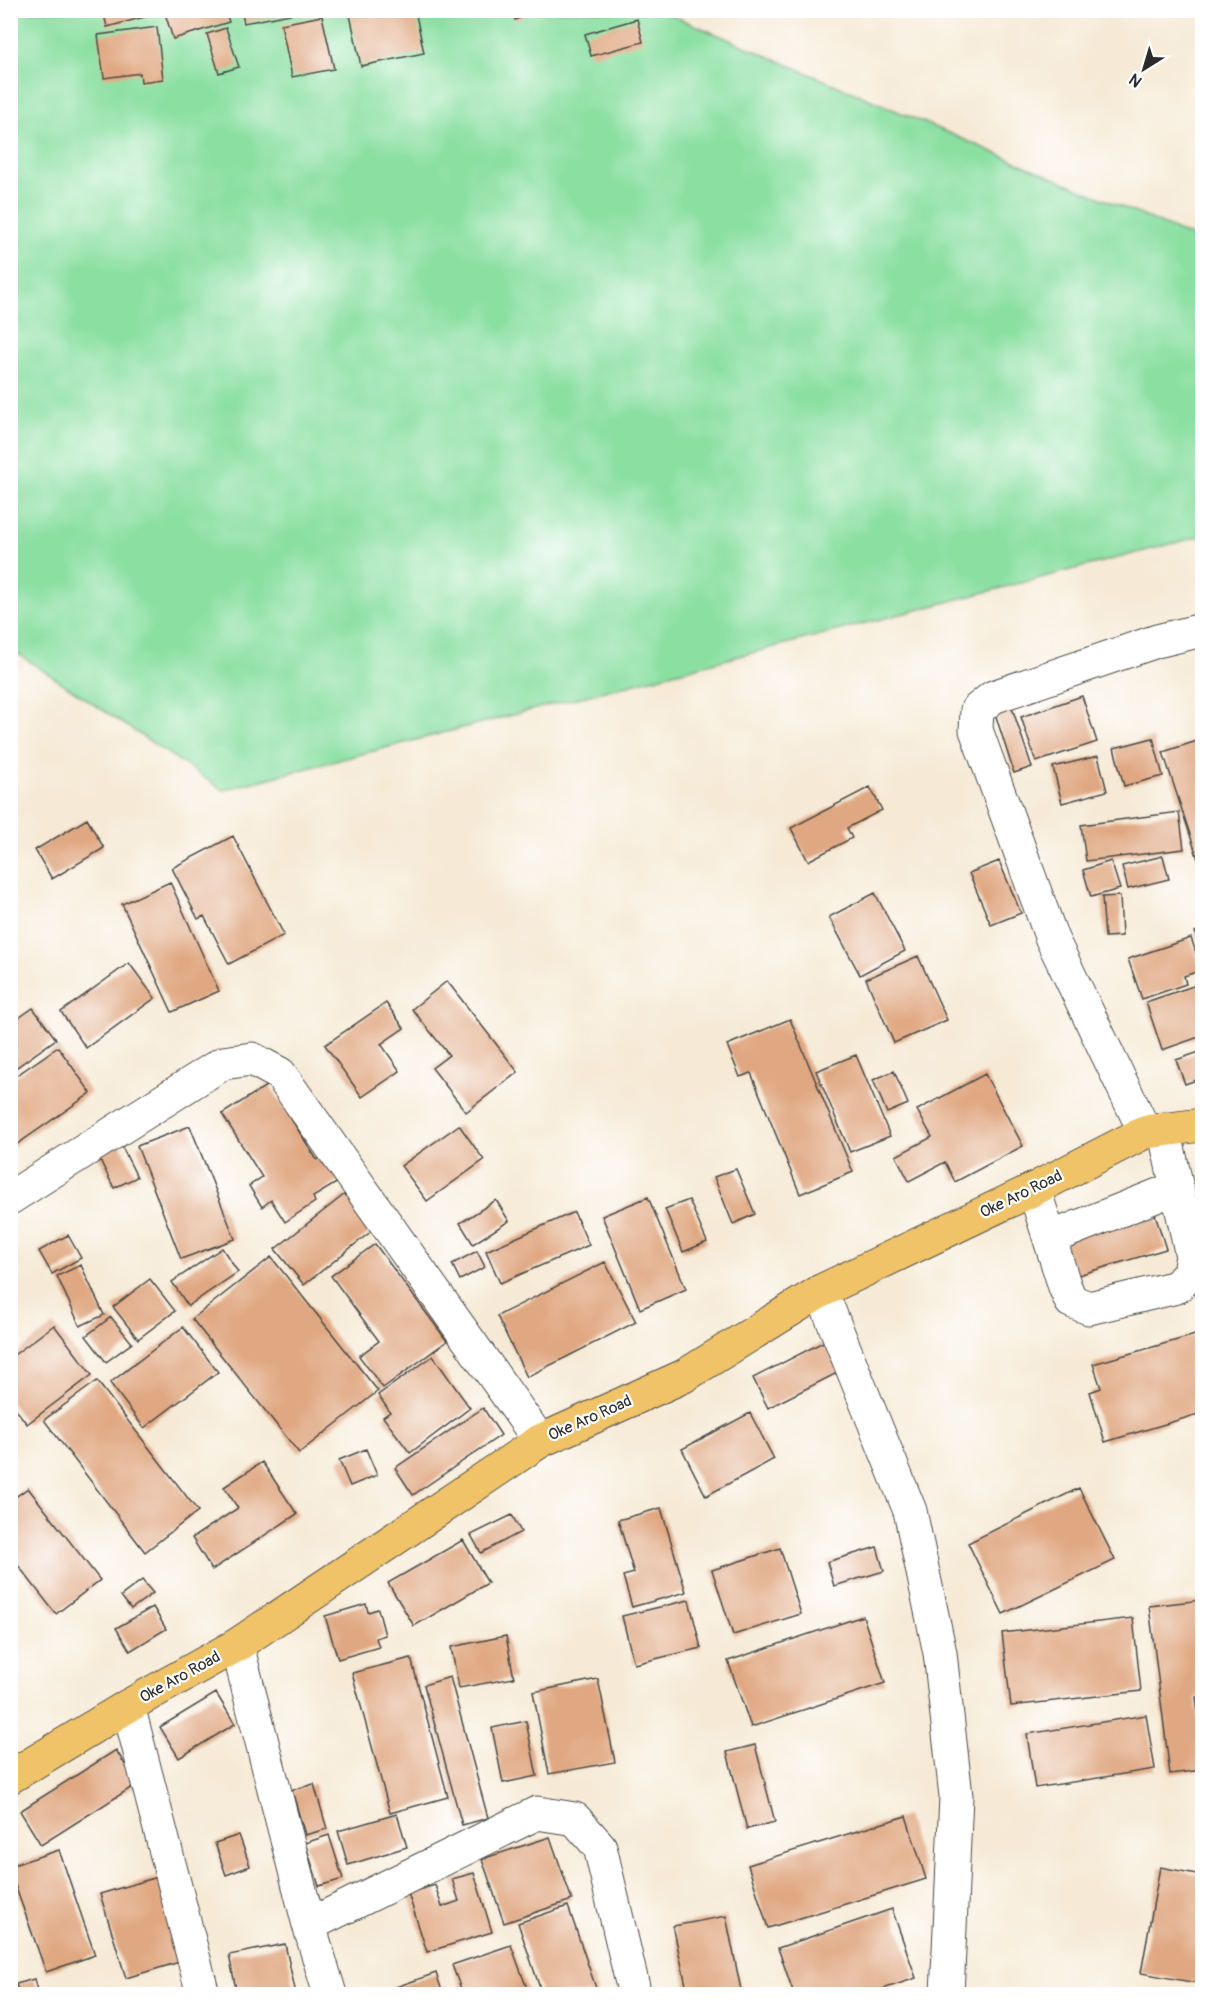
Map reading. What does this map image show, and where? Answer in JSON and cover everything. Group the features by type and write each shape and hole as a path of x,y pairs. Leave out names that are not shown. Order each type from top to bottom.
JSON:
{"main road":[{"name":"Oke Aro Road","path":"10,1778 128,1706 237,1645 540,1441 684,1376 821,1291 1154,1131 1203,1125"}],"street":[{"path":"1034,1189 1071,1301 1089,1308 1177,1287 1189,1274 1192,1257 1176,1188 1154,1131 1052,939 976,730 977,710 993,697 1157,641 1203,630"},
{"path":"10,1198 223,1063 252,1059 280,1074 540,1441"},
{"path":"1050,1238 1176,1188"},
{"path":"821,1291 910,1511 940,1653 956,1796 947,1995"},
{"path":"237,1645 309,1924 330,1995"},
{"path":"128,1706 203,1995"},
{"path":"309,1924 537,1813 575,1819 600,1847 633,1987"}],"green space":[{"path":"10,11 662,11 1202,241 1202,536 223,790 11,649"}],"building":[{"path":"103,10 151,10 152,15 107,27"},
{"path":"164,10 225,10 229,22 173,39"},
{"path":"241,10 301,10 301,12 244,23"},
{"path":"349,10 415,10 424,53 361,66"},
{"path":"512,10 537,10 537,11 515,20"},
{"path":"322,16 334,69 292,77 281,24"},
{"path":"637,19 643,42 591,56 585,34"},
{"path":"157,27 163,79 141,82 140,73 104,78 98,35"},
{"path":"226,28 239,67 219,73 207,34"},
{"path":"1082,696 1097,742 1036,762 1021,717"},
{"path":"1010,702 1032,767 1014,773 993,707"},
{"path":"1153,738 1163,776 1124,786 1114,748"},
{"path":"1200,740 1202,747 1202,860 1199,862 1163,752"},
{"path":"1098,756 1107,791 1062,803 1053,767"},
{"path":"870,787 882,810 847,828 852,838 808,861 791,828"},
{"path":"1179,812 1184,849 1086,861 1081,825"},
{"path":"87,819 104,848 52,879 35,850"},
{"path":"233,836 284,935 229,964 204,916 198,919 172,868"},
{"path":"1163,856 1169,879 1128,889 1122,866"},
{"path":"999,861 1021,913 991,925 969,873"},
{"path":"1111,861 1120,889 1091,897 1083,870"},
{"path":"170,882 219,991 172,1012 122,904"},
{"path":"875,893 905,951 860,975 829,917"},
{"path":"1120,896 1122,936 1105,937 1102,897"},
{"path":"1202,929 1202,953 1195,932"},
{"path":"1191,938 1202,970 1184,976 1186,984 1142,999 1128,959"},
{"path":"918,956 947,1020 894,1043 866,979"},
{"path":"129,963 155,998 86,1048 61,1012"},
{"path":"447,981 518,1072 466,1112 432,1068 449,1055 412,1009"},
{"path":"1202,983 1202,1036 1162,1050 1146,1002"},
{"path":"386,1003 404,1028 381,1044 400,1071 362,1097 325,1045"},
{"path":"33,1008 56,1039 10,1072 10,1024"},
{"path":"790,1019 853,1172 800,1194 751,1073 740,1077 727,1045"},
{"path":"58,1047 91,1093 10,1149 10,1080"},
{"path":"1202,1051 1202,1078 1185,1084 1176,1060"},
{"path":"856,1055 890,1136 850,1152 816,1071"},
{"path":"894,1071 908,1104 887,1113 873,1080"},
{"path":"985,1074 1023,1146 955,1182 945,1162 909,1181 896,1156 932,1137 917,1110"},
{"path":"269,1084 317,1160 326,1154 343,1179 313,1197 315,1202 285,1222 271,1200 262,1207 249,1186 262,1177 222,1114"},
{"path":"459,1125 484,1160 427,1201 401,1166"},
{"path":"190,1126 235,1239 181,1259 137,1146"},
{"path":"120,1143 137,1177 114,1188 97,1154"},
{"path":"736,1169 755,1214 733,1224 714,1177"},
{"path":"345,1194 373,1230 304,1285 275,1249"},
{"path":"648,1197 686,1289 640,1309 602,1216"},
{"path":"496,1200 509,1221 473,1244 460,1223"},
{"path":"689,1200 707,1242 683,1252 665,1209"},
{"path":"1154,1211 1166,1249 1068,1278 1057,1241"},
{"path":"574,1212 589,1245 500,1283 486,1251"},
{"path":"68,1235 81,1258 52,1274 39,1251"},
{"path":"375,1244 447,1341 383,1388 359,1356 379,1341 331,1276"},
{"path":"222,1248 238,1272 188,1306 172,1282"},
{"path":"477,1251 485,1267 460,1280 452,1264"},
{"path":"271,1257 378,1391 299,1453 192,1319"},
{"path":"605,1262 636,1322 527,1377 497,1316"},
{"path":"81,1265 104,1315 80,1326 57,1276"},
{"path":"150,1279 175,1311 138,1339 113,1307"},
{"path":"111,1317 132,1343 106,1362 86,1336"},
{"path":"54,1325 92,1375 27,1424 10,1402 10,1358"},
{"path":"183,1327 218,1372 144,1428 110,1383"},
{"path":"1202,1333 1202,1413 1105,1442 1090,1392 1101,1388 1093,1364"},
{"path":"827,1340 843,1370 768,1408 753,1378"},
{"path":"433,1356 470,1408 410,1453 383,1417 390,1412 378,1395"},
{"path":"97,1381 198,1511 145,1552 44,1420"},
{"path":"483,1408 501,1435 413,1495 395,1468"},
{"path":"750,1413 774,1459 706,1496 682,1449"},
{"path":"366,1449 377,1475 350,1486 339,1460"},
{"path":"262,1462 297,1514 212,1570 192,1538 238,1508 224,1487"},
{"path":"28,1488 100,1580 56,1614 10,1555 10,1501"},
{"path":"1079,1488 1115,1560 1003,1614 968,1543"},
{"path":"661,1508 686,1592 632,1607 623,1576 634,1573 618,1520"},
{"path":"512,1515 521,1532 481,1553 471,1535"},
{"path":"463,1540 488,1583 414,1626 388,1583"},
{"path":"877,1547 884,1571 834,1586 827,1562"},
{"path":"780,1548 801,1614 733,1635 712,1570"},
{"path":"142,1580 153,1593 131,1609 121,1596"},
{"path":"689,1600 701,1648 634,1664 622,1616"},
{"path":"1202,1600 1202,1696 1196,1697 1202,1748 1202,1770 1170,1774 1149,1606"},
{"path":"366,1604 368,1612 378,1609 385,1635 376,1638 379,1647 338,1659 325,1616"},
{"path":"153,1607 166,1629 130,1651 116,1628"},
{"path":"863,1616 885,1683 751,1727 728,1661"},
{"path":"1133,1618 1141,1691 1011,1706 1002,1633"},
{"path":"506,1636 514,1678 459,1688 451,1647"},
{"path":"411,1658 448,1797 390,1813 352,1673"},
{"path":"450,1677 488,1818 462,1825 424,1685"},
{"path":"598,1679 615,1762 549,1774 533,1692"},
{"path":"216,1693 235,1724 179,1758 160,1727"},
{"path":"1146,1715 1155,1769 1035,1788 1027,1734"},
{"path":"526,1721 537,1776 503,1783 492,1728"},
{"path":"755,1745 775,1822 747,1829 727,1752"},
{"path":"116,1750 137,1784 41,1845 20,1811"},
{"path":"314,1784 327,1829 305,1835 292,1790"},
{"path":"397,1814 407,1847 348,1865 338,1831"},
{"path":"906,1816 926,1879 768,1928 748,1865"},
{"path":"239,1835 250,1866 226,1875 215,1843"},
{"path":"329,1835 343,1879 319,1886 305,1843"},
{"path":"550,1837 572,1900 504,1923 482,1859"},
{"path":"59,1850 95,1955 46,1972 10,1866"},
{"path":"1160,1867 1202,1875 1202,1953 1197,1983 1141,1973"},
{"path":"474,1873 492,1932 427,1952 408,1893 435,1885 442,1907 459,1901 452,1879"},
{"path":"161,1876 186,1960 126,1978 100,1894"},
{"path":"568,1906 598,1994 542,1994 518,1923"},
{"path":"892,1909 916,1978 868,1994 794,1994 778,1948"},
{"path":"726,1916 741,1990 718,1994 688,1994 673,1926"},
{"path":"285,1944 296,1994 237,1994 229,1955"},
{"path":"511,1945 529,1994 463,1994 452,1965"},
{"path":"436,1973 443,1994 376,1994"},
{"path":"34,1979 38,1994 19,1994 16,1984"},
{"path":"1042,1991 1086,1993 1086,1994 1042,1994"}]}
